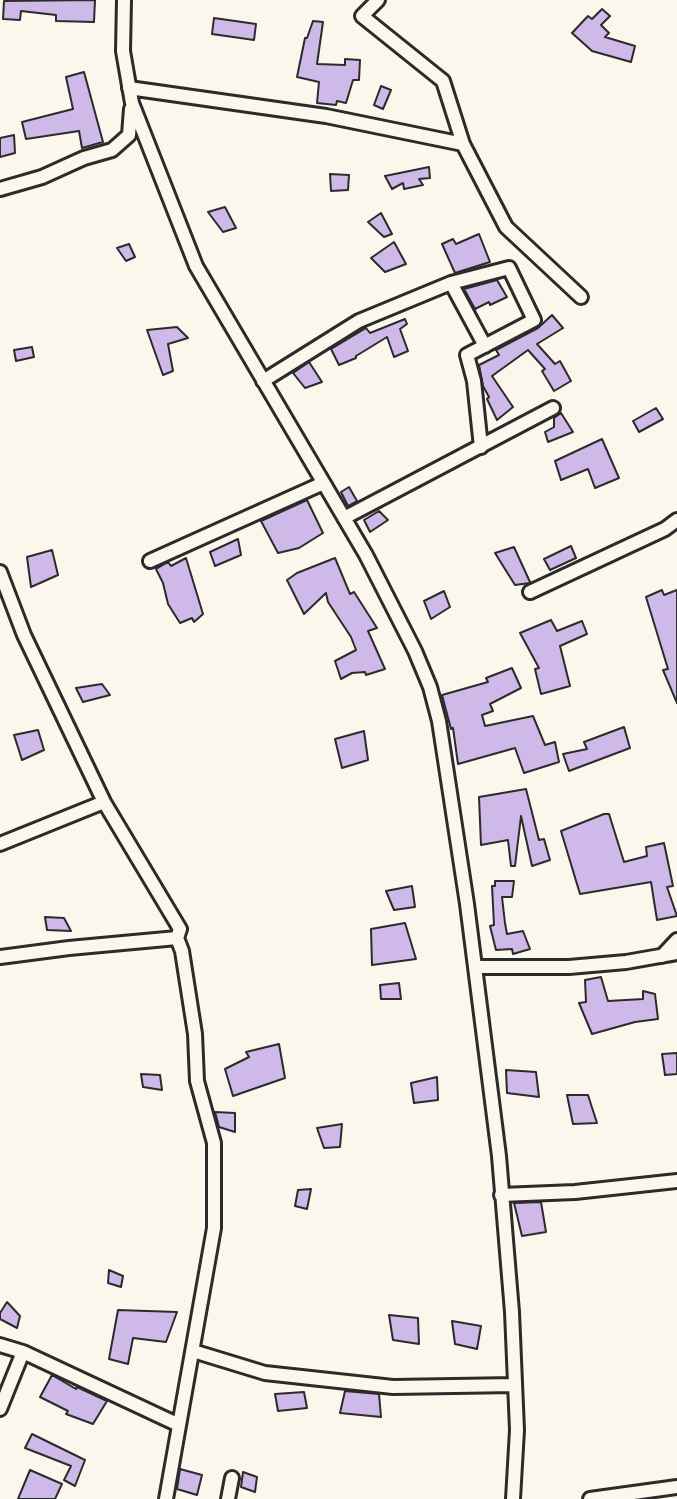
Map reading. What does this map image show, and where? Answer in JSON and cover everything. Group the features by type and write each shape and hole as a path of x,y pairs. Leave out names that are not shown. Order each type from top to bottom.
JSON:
{"street":[{"path":"124,0 123,51 132,103 195,266 378,578 430,687 439,721 499,1156 512,1311 517,1430 513,1499"},
{"path":"378,0 362,16 443,81 463,144 506,227 581,297"},
{"path":"129,88 326,116 463,144"},
{"path":"0,189 42,177 84,158 112,150 129,135 132,103"},
{"path":"263,381 359,321 452,283 509,268 534,320 467,355 474,381 481,447"},
{"path":"452,283 485,346"},
{"path":"344,518 553,408"},
{"path":"150,561 319,485 325,485"},
{"path":"530,592 665,529 677,520"},
{"path":"0,572 24,635 104,802 180,929 177,938 183,951 195,1034 197,1081 214,1143 214,1228 166,1499"},
{"path":"0,844 104,802"},
{"path":"0,957 177,938"},
{"path":"661,956 677,940"},
{"path":"475,967 569,967 677,953"},
{"path":"501,1195 575,1192 677,1181"},
{"path":"0,1345 23,1352 178,1425"},
{"path":"193,1351 265,1373 393,1387 515,1385"},
{"path":"0,1409 23,1352"},
{"path":"228,1499 232,1478"},
{"path":"590,1499 677,1487"}],"building":[{"path":"95,0 94,22 56,21 56,15 21,11 20,20 3,19 4,1"},
{"path":"602,9 610,16 601,25 609,33 605,37 635,46 631,62 592,51 572,33 588,16 592,19"},
{"path":"214,18 256,24 254,40 212,34"},
{"path":"313,21 323,22 317,64 345,65 345,59 360,60 359,80 353,80 346,103 317,103 319,82 297,77 305,38"},
{"path":"84,72 103,142 82,148 79,131 26,139 22,122 73,109 66,77"},
{"path":"381,86 391,90 383,109 374,105"},
{"path":"14,135 15,153 0,157 0,138"},
{"path":"429,167 430,178 419,179 423,185 404,189 403,183 392,189 385,176"},
{"path":"330,174 349,175 348,190 331,191"},
{"path":"225,207 236,228 223,232 208,212"},
{"path":"381,213 392,234 384,237 368,222"},
{"path":"479,234 490,262 455,273 442,244 453,239 456,244"},
{"path":"394,242 406,264 385,272 371,258"},
{"path":"129,244 135,257 126,261 117,248"},
{"path":"497,280 507,297 475,309 464,289"},
{"path":"552,315 563,328 537,344 555,364 560,361 571,381 554,391 542,371 545,369 528,350 492,376 513,407 497,420 487,399 489,397 483,386 479,365 499,355 496,350 538,328"},
{"path":"405,319 407,324 400,329 408,351 394,357 387,337 356,358 339,365 331,349 366,328 370,333"},
{"path":"177,327 188,338 168,344 173,371 163,375 147,330"},
{"path":"32,347 34,357 16,361 14,350"},
{"path":"309,362 322,382 305,388 293,373"},
{"path":"656,408 663,419 639,432 633,421"},
{"path":"561,413 573,432 548,442 545,432 554,427 554,418"},
{"path":"602,439 619,478 595,488 588,469 561,480 555,461"},
{"path":"349,487 357,501 348,506 341,492"},
{"path":"307,500 323,533 299,548 278,553 261,521"},
{"path":"379,511 388,520 370,532 364,520"},
{"path":"238,539 241,555 215,566 210,552"},
{"path":"571,546 576,558 550,570 544,559"},
{"path":"514,547 530,583 515,585 495,553"},
{"path":"52,550 58,575 31,587 27,557"},
{"path":"186,558 203,614 194,622 192,618 180,623 168,604 156,569 168,562 171,566"},
{"path":"335,558 350,594 354,592 377,628 368,631 385,669 366,675 365,672 352,673 341,679 335,661 356,650 351,637 328,602 326,593 304,614 287,580 297,573"},
{"path":"662,590 664,595 677,590 677,703 663,670 668,669 646,597"},
{"path":"444,591 450,607 431,619 424,601"},
{"path":"551,620 557,631 582,621 587,634 560,646 570,686 541,694 535,669 539,668 520,633"},
{"path":"512,668 521,688 490,704 493,711 482,715 485,726 533,716 545,745 555,742 559,762 524,773 515,748 458,764 453,728 451,729 442,695 488,682 486,678"},
{"path":"102,684 110,695 83,702 76,688"},
{"path":"624,727 630,748 569,771 563,754 587,749 584,742"},
{"path":"38,730 44,750 22,760 14,735"},
{"path":"364,731 368,760 342,768 335,739"},
{"path":"526,789 539,840 544,839 550,860 532,866 521,816 515,866 511,866 508,840 481,845 479,797"},
{"path":"609,814 624,862 647,856 646,847 664,843 673,886 667,887 677,916 657,920 651,882 580,894 561,831"},
{"path":"495,881 514,881 512,897 502,897 507,934 523,931 530,949 513,954 512,949 496,950 490,926 494,925 492,886 495,886"},
{"path":"412,886 415,907 394,910 386,891"},
{"path":"45,917 64,918 71,931 47,930"},
{"path":"405,923 416,959 372,965 371,929"},
{"path":"601,977 608,1001 643,999 643,991 655,994 658,1019 635,1022 592,1034 579,1003 586,1002 585,980"},
{"path":"399,983 401,999 381,999 380,985"},
{"path":"279,1044 285,1078 233,1096 225,1069 249,1057 246,1052"},
{"path":"677,1053 677,1074 665,1075 662,1054"},
{"path":"506,1070 536,1072 539,1097 507,1093"},
{"path":"141,1074 160,1075 162,1090 143,1087"},
{"path":"437,1077 438,1100 414,1103 411,1083"},
{"path":"567,1095 588,1095 597,1123 573,1124"},
{"path":"215,1112 235,1113 235,1132 219,1127"},
{"path":"342,1124 340,1147 324,1148 317,1128"},
{"path":"311,1189 307,1209 295,1206 298,1190"},
{"path":"541,1202 546,1232 522,1236 514,1203"},
{"path":"109,1270 123,1276 121,1287 108,1283"},
{"path":"7,1302 20,1316 17,1328 0,1319 0,1313"},
{"path":"118,1310 177,1312 166,1342 133,1338 128,1364 109,1359"},
{"path":"389,1315 418,1318 419,1344 393,1340"},
{"path":"452,1321 481,1326 477,1349 455,1344"},
{"path":"52,1375 76,1389 77,1387 107,1401 93,1424 66,1414 68,1411 40,1397"},
{"path":"345,1391 379,1394 381,1417 340,1413"},
{"path":"304,1392 307,1408 278,1411 275,1394"},
{"path":"32,1434 85,1460 75,1486 64,1480 71,1466 25,1448"},
{"path":"180,1469 202,1475 197,1495 177,1489"},
{"path":"30,1470 62,1484 55,1499 18,1499"},
{"path":"243,1472 257,1477 255,1492 241,1487"}]}
